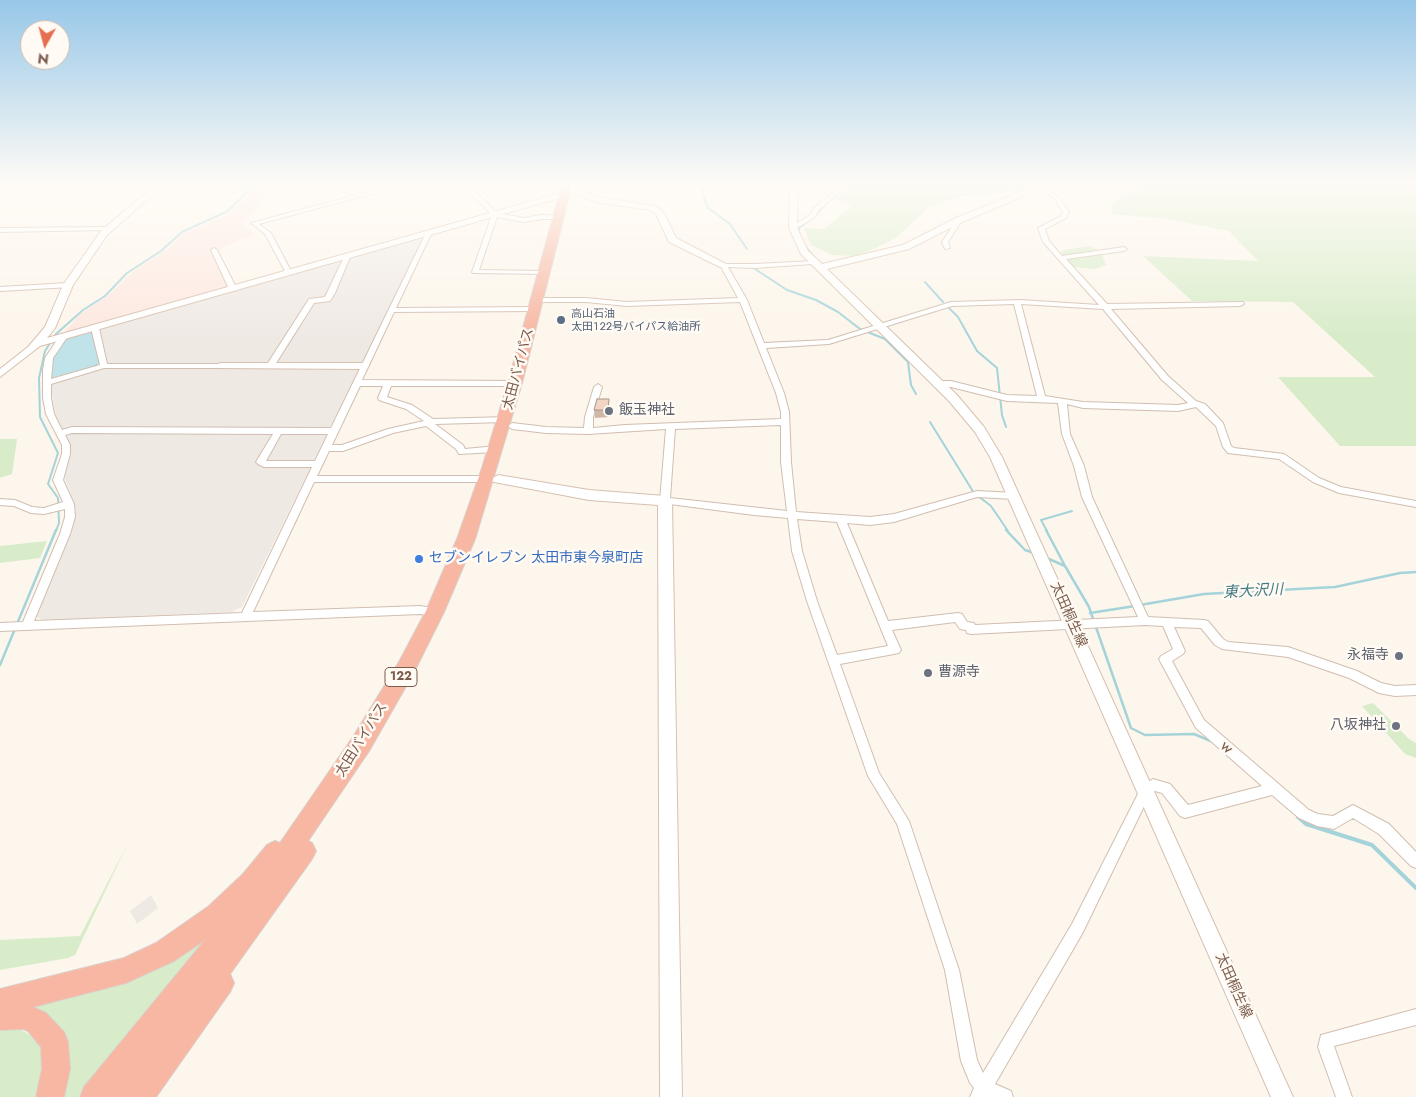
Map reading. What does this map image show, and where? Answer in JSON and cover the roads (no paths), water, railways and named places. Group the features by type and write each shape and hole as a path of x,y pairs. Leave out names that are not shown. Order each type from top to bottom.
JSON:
{"highway":[{"name":"太田バイパス","path":"94,1097 166,1011 269,879 361,744 406,668 435,612 492,479 496,449 509,423 515,383 540,305 545,273 555,235"},
{"name":"太田バイパス","path":"114,1097 232,951 282,882 372,748 416,672 477,540 557,235"},
{"path":"0,1002 126,970 165,952 202,928 251,882 297,824 345,755 361,744"},
{"path":"139,1097 267,915 282,882"},
{"path":"0,1017 23,1016 37,1022 54,1042 56,1069 50,1097"}],"street":[{"path":"0,374 37,344 50,328 68,284 103,235"},
{"path":"269,235 289,273"},
{"path":"37,344 424,235"},
{"path":"245,616 427,235"},
{"path":"489,235 475,272 545,273"},
{"path":"670,235 672,240 724,265 755,266 815,265 900,249 928,235"},
{"name":"太田桐生線","path":"795,235 798,243 815,265 939,384 980,430 996,457 1073,625 1282,1097"},
{"path":"947,248 945,242 949,235"},
{"path":"1043,235 1046,242 1122,325 1165,378 1194,404 1202,406 1220,425 1227,448 1231,451 1281,456 1316,480 1339,490 1416,504"},
{"path":"214,250 233,289"},
{"path":"1060,258 1124,250"},
{"path":"270,366 312,301 327,299 338,280 347,257"},
{"path":"724,265 743,300 780,393 786,422 786,462 797,551 874,776 902,821 952,970 969,1061 981,1092"},
{"path":"0,289 68,284"},
{"path":"391,310 540,305 586,300 627,304 743,300"},
{"path":"1017,302 1042,399"},
{"path":"761,346 829,342 951,304 1017,302 1104,307 1240,304"},
{"path":"95,328 104,366"},
{"path":"15,626 68,527 62,507 58,480 66,454 66,445 48,407 49,358 56,339"},
{"path":"47,383 104,366 364,366"},
{"path":"356,383 515,383"},
{"path":"388,383 382,398 409,407 460,447 462,452 496,449"},
{"path":"939,384 951,384 1002,397 1042,399 1083,405 1178,408 1194,404"},
{"path":"588,431 589,417 598,387"},
{"path":"1062,401 1066,434 1079,466 1087,497 1145,621"},
{"path":"325,448 343,448 391,431 430,422 509,423 546,430 588,431 786,422"},
{"path":"671,1097 665,501 672,426"},
{"path":"60,433 72,430 333,431"},
{"path":"279,430 261,462 264,464 317,464"},
{"path":"310,479 492,479 528,483 589,496 665,501 792,516 879,521 975,495 1015,496"},
{"path":"0,502 15,503 37,511 62,507"},
{"path":"833,660 895,650 841,520"},
{"path":"15,626 420,610 435,612"},
{"path":"886,626 958,617 964,626 970,626 971,630 1145,621 1204,624 1219,642 1226,646 1288,652 1353,674 1379,688 1395,691 1416,690"},
{"name":"w","path":"1167,623 1179,651 1165,659 1200,724 1269,790 1304,814 1325,822 1334,823 1353,811 1384,828 1416,861"},
{"path":"981,1092 1077,929 1146,790 1153,786 1166,788 1185,812 1269,790"},
{"path":"1344,1097 1326,1047 1326,1040 1416,1017"},
{"path":"981,1092 1005,1097"}],"water":[{"path":"87,332 92,333 99,362 95,366 50,380 52,358 65,339"}],"waterway":[{"path":"56,531 59,523 58,498 48,484 58,453 40,417 39,378 45,351 56,334 83,310 105,296 127,273 161,251 178,235"},
{"path":"738,235 747,249"},
{"path":"805,246 815,258"},
{"path":"752,267 787,290 816,300 838,312 860,329 885,339 908,362 911,385 916,394"},
{"path":"925,282 943,302"},
{"path":"948,307 958,317 977,351 997,368 1002,415 1006,427"},
{"path":"930,422 974,493"},
{"path":"978,496 991,506 1008,531"},
{"path":"1047,531 1041,520 1072,511"},
{"path":"0,665 56,530"},
{"path":"1006,530 1025,550 1034,553"},
{"path":"1046,530 1064,564"},
{"path":"1049,559 1065,566 1091,613"},
{"name":"東大沢川","path":"1140,605 1204,594 1335,587 1400,573 1416,572"},
{"name":"東大沢川","path":"1091,613 1135,606"},
{"path":"1091,613 1131,728 1145,735 1194,734 1213,742"},
{"path":"1298,817 1306,824 1372,845 1416,888"}],"place":[{"name":"高山石油 太田１２２号バイパス給油所","path":"561,320"},
{"name":"飯玉神社","path":"609,411"},
{"name":"セブンイレブン 太田市東今泉町店","path":"419,559"},
{"name":"永福寺","path":"1399,656"},
{"name":"曹源寺","path":"928,673"},
{"name":"八坂神社","path":"1396,726"}]}
